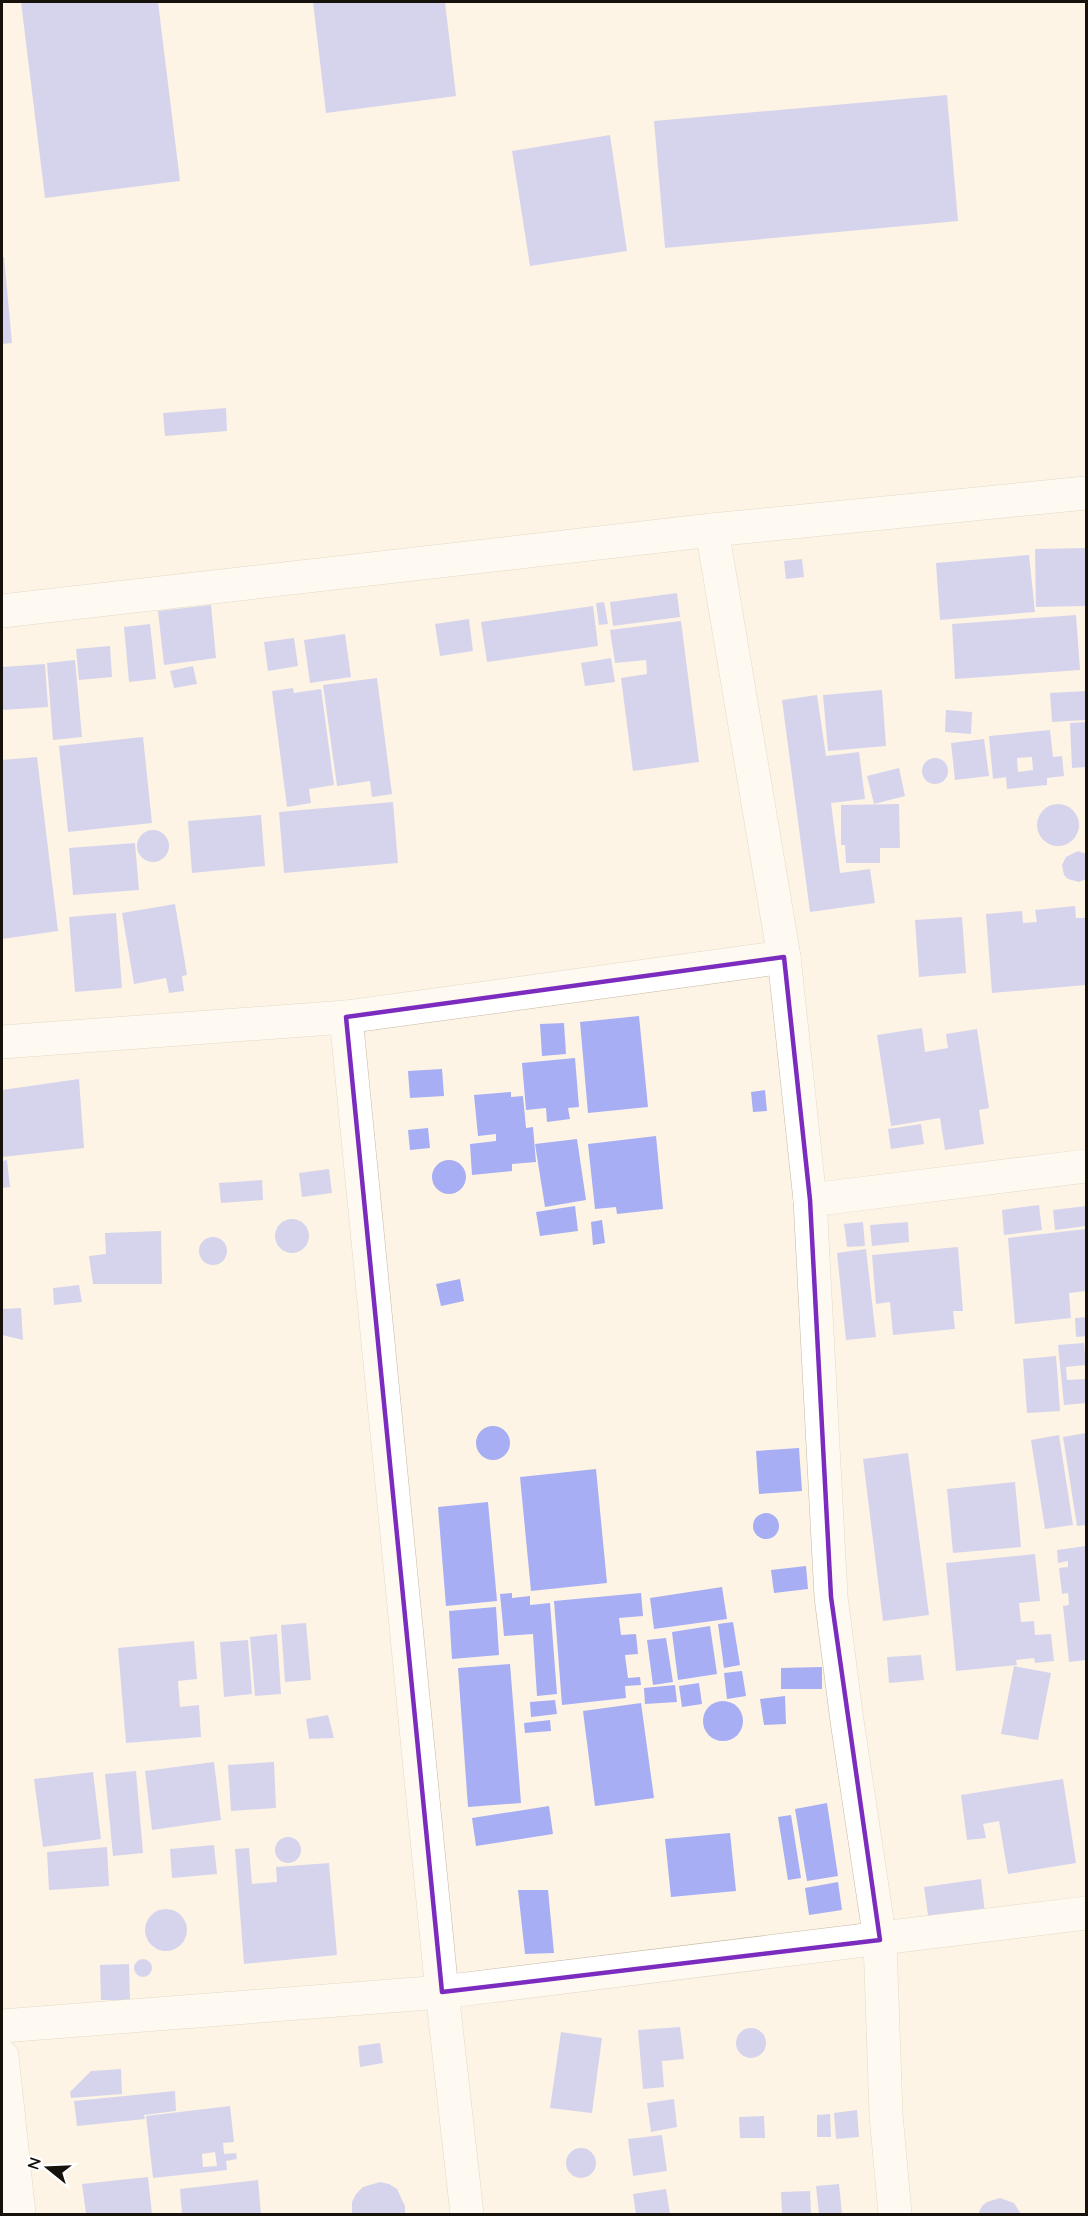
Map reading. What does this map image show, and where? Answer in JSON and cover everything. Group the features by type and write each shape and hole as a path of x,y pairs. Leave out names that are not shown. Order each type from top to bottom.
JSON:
{"main road":[{"path":"2,611 712,530 1086,493"},
{"path":"712,530 783,957 810,1200 831,1597 880,1940 886,2115 895,2214"},
{"path":"2,1042 346,1017 783,957"},
{"path":"346,1017 442,1992 467,2214"},
{"path":"810,1200 1086,1166"},
{"path":"2,2026 442,1992 1086,1913"},
{"path":"2,2056 6,2127 19,2214"}],"highlighted area":[{"path":"784,957 810,1200 831,1597 880,1940 442,1992 346,1017"}],"building":[{"path":"21,2 158,2 180,181 45,198"},
{"path":"313,2 445,2 456,96 326,113"},
{"path":"947,95 958,221 665,248 654,121"},
{"path":"610,135 627,251 530,266 512,151"},
{"path":"2,257 4,257 12,343 2,344"},
{"path":"226,408 227,431 165,436 163,413"},
{"path":"1086,548 1086,606 1036,607 1035,549"},
{"path":"1029,555 1035,612 940,620 936,563"},
{"path":"802,559 804,577 786,579 784,561"},
{"path":"677,593 680,617 613,626 610,602"},
{"path":"604,602 608,624 599,625 596,603"},
{"path":"211,605 216,658 164,665 158,611"},
{"path":"593,606 598,646 487,662 481,622"},
{"path":"1076,615 1080,670 955,679 952,624"},
{"path":"469,619 473,651 440,656 435,624"},
{"path":"681,621 699,762 633,771 621,678 647,674 646,660 615,663 610,630"},
{"path":"150,624 156,679 129,682 124,627"},
{"path":"345,634 351,677 310,683 304,640"},
{"path":"294,638 298,666 268,671 264,642"},
{"path":"110,646 112,677 79,680 76,649"},
{"path":"611,658 615,682 585,686 581,663"},
{"path":"75,660 82,737 53,740 47,663"},
{"path":"45,664 48,707 2,710 2,667"},
{"path":"193,666 197,684 174,688 170,671"},
{"path":"377,678 392,794 372,797 370,781 337,786 323,685"},
{"path":"293,688 294,693 321,689 334,785 309,789 311,803 287,807 272,691"},
{"path":"882,690 886,746 828,751 823,695"},
{"path":"1086,691 1086,720 1052,722 1050,693"},
{"path":"817,695 826,756 859,752 865,799 831,803 840,873 870,869 875,903 810,912 782,700"},
{"path":"946,710 972,712 971,734 945,732"},
{"path":"1086,722 1086,767 1072,768 1070,723"},
{"path":"1050,730 1053,757 1062,756 1064,776 1047,778 1047,785 1007,789 1006,777 993,779 989,736","holes":["1032,757 1033,770 1018,772 1017,758"]},
{"path":"143,737 152,823 68,832 59,746"},
{"path":"984,739 989,776 955,780 951,743"},
{"path":"37,757 58,931 2,939 2,760"},
{"path":"935,758 945,761 948,771 945,781 935,784 925,781 922,771 925,761"},
{"path":"899,768 905,796 874,804 867,776"},
{"path":"393,802 398,863 284,873 279,812"},
{"path":"899,804 900,848 880,848 880,863 846,863 845,845 841,845 841,805"},
{"path":"1058,804 1073,810 1079,825 1073,840 1058,846 1043,840 1037,825 1043,810"},
{"path":"261,815 265,866 192,873 188,821"},
{"path":"153,830 164,835 169,846 164,857 153,862 142,857 137,846 142,835"},
{"path":"135,843 139,890 73,895 69,848"},
{"path":"1078,851 1086,854 1086,879 1079,882 1068,879 1064,875 1062,865 1066,857"},
{"path":"175,904 187,975 182,976 184,991 169,993 166,978 134,984 122,913"},
{"path":"1075,906 1076,918 1086,918 1086,985 992,993 986,914 1022,911 1023,923 1037,922 1035,910"},
{"path":"116,913 122,988 75,992 69,917"},
{"path":"962,917 966,973 919,977 915,920"},
{"path":"639,1016 648,1107 588,1113 580,1022"},
{"path":"564,1023 566,1054 542,1056 540,1024"},
{"path":"922,1028 925,1052 948,1048 946,1034 977,1029 989,1108 979,1110 984,1144 945,1150 940,1118 891,1126 877,1035"},
{"path":"575,1058 579,1107 568,1108 570,1119 547,1122 546,1108 526,1110 522,1063"},
{"path":"442,1069 444,1096 410,1098 408,1071"},
{"path":"79,1079 84,1148 2,1157 2,1090"},
{"path":"765,1090 767,1111 753,1112 751,1092"},
{"path":"511,1092 511,1097 523,1096 526,1128 533,1127 536,1162 512,1164 512,1171 472,1175 470,1144 496,1141 496,1134 478,1136 474,1095"},
{"path":"921,1124 924,1144 891,1149 888,1129"},
{"path":"428,1128 430,1148 410,1150 408,1130"},
{"path":"656,1136 663,1209 617,1214 616,1207 595,1209 588,1144"},
{"path":"577,1139 586,1200 545,1207 535,1144"},
{"path":"7,1160 10,1187 2,1188 2,1161"},
{"path":"449,1160 461,1165 466,1177 461,1189 449,1194 437,1189 432,1177 437,1165"},
{"path":"329,1169 332,1193 302,1197 299,1173"},
{"path":"262,1180 263,1200 221,1203 219,1183"},
{"path":"1039,1205 1042,1230 1004,1235 1002,1210"},
{"path":"575,1206 578,1231 540,1236 536,1212"},
{"path":"1086,1206 1086,1226 1055,1230 1053,1210"},
{"path":"292,1219 304,1224 309,1236 304,1248 292,1253 280,1248 275,1236 280,1224"},
{"path":"602,1220 605,1243 593,1245 591,1222"},
{"path":"863,1222 865,1246 847,1247 844,1224"},
{"path":"908,1222 909,1242 872,1246 870,1225"},
{"path":"1086,1229 1086,1291 1069,1293 1071,1318 1015,1324 1008,1238"},
{"path":"161,1231 162,1284 93,1284 89,1256 106,1254 105,1233"},
{"path":"213,1237 223,1241 227,1251 223,1261 213,1265 203,1261 199,1251 203,1241"},
{"path":"958,1247 963,1311 953,1311 955,1329 893,1335 890,1302 876,1304 872,1255"},
{"path":"866,1249 876,1337 846,1340 837,1253"},
{"path":"460,1279 464,1301 441,1306 436,1284"},
{"path":"79,1285 82,1302 54,1305 53,1288"},
{"path":"21,1308 23,1340 2,1335 2,1309"},
{"path":"1086,1317 1086,1336 1076,1337 1075,1318"},
{"path":"1084,1343 1086,1365 1066,1367 1067,1380 1086,1379 1086,1403 1064,1405 1058,1345"},
{"path":"1056,1356 1060,1411 1027,1413 1023,1359"},
{"path":"493,1426 505,1431 510,1443 505,1455 493,1460 481,1455 476,1443 481,1431"},
{"path":"1086,1433 1086,1525 1077,1526 1063,1437"},
{"path":"1059,1435 1073,1525 1045,1529 1031,1440"},
{"path":"799,1448 802,1491 759,1494 756,1451"},
{"path":"908,1453 929,1615 883,1621 863,1459"},
{"path":"596,1469 607,1583 531,1591 520,1477"},
{"path":"1015,1482 1021,1547 953,1553 947,1489"},
{"path":"488,1502 497,1601 446,1606 438,1507"},
{"path":"766,1513 775,1517 779,1526 775,1535 766,1539 757,1535 753,1526 757,1517"},
{"path":"1086,1546 1086,1660 1069,1662 1063,1606 1069,1605 1068,1593 1062,1594 1059,1568 1068,1567 1068,1561 1058,1563 1057,1550"},
{"path":"1035,1554 1040,1601 1019,1603 1021,1622 1034,1621 1035,1635 1051,1634 1054,1661 1035,1663 1034,1658 1016,1660 1017,1665 956,1671 946,1563"},
{"path":"806,1566 808,1589 774,1593 771,1570"},
{"path":"722,1587 727,1619 654,1629 650,1598"},
{"path":"512,1593 512,1598 530,1596 530,1605 550,1603 557,1694 537,1696 533,1634 504,1636 500,1594"},
{"path":"641,1593 643,1616 619,1618 621,1635 636,1634 638,1654 625,1655 628,1678 640,1677 641,1685 625,1686 626,1698 562,1705 554,1601"},
{"path":"496,1607 499,1655 452,1659 449,1611"},
{"path":"733,1622 740,1665 724,1668 718,1624"},
{"path":"306,1623 311,1680 285,1682 281,1625"},
{"path":"710,1626 717,1674 678,1680 672,1632"},
{"path":"277,1634 281,1694 255,1696 250,1637"},
{"path":"666,1638 673,1682 653,1685 647,1640"},
{"path":"248,1640 252,1694 224,1697 220,1642"},
{"path":"194,1641 197,1679 178,1681 180,1707 199,1705 201,1737 126,1743 118,1648"},
{"path":"921,1655 924,1680 889,1683 887,1657"},
{"path":"510,1664 521,1803 468,1807 458,1668"},
{"path":"1014,1666 1051,1673 1038,1740 1001,1734"},
{"path":"822,1667 822,1689 781,1689 781,1668"},
{"path":"742,1671 746,1696 727,1699 724,1673"},
{"path":"699,1683 702,1704 682,1707 679,1686"},
{"path":"675,1685 677,1702 645,1704 644,1688"},
{"path":"785,1696 786,1724 764,1725 760,1699"},
{"path":"555,1700 557,1714 531,1717 530,1702"},
{"path":"723,1701 731,1702 737,1707 742,1713 742,1729 737,1735 731,1740 723,1741 715,1740 709,1735 704,1729 703,1721 704,1713 709,1707 715,1702"},
{"path":"641,1703 654,1798 595,1806 583,1711"},
{"path":"328,1715 334,1738 309,1739 306,1719"},
{"path":"550,1720 551,1731 525,1733 524,1723"},
{"path":"214,1762 221,1820 152,1830 145,1771"},
{"path":"274,1762 276,1808 231,1811 228,1765"},
{"path":"136,1771 143,1853 113,1856 105,1774"},
{"path":"93,1772 101,1839 43,1847 34,1779"},
{"path":"1063,1779 1076,1863 1008,1874 999,1821 983,1824 986,1838 967,1840 961,1795"},
{"path":"827,1803 838,1876 807,1881 795,1809"},
{"path":"549,1806 553,1834 476,1846 472,1818"},
{"path":"791,1815 801,1878 788,1880 778,1817"},
{"path":"730,1833 736,1891 671,1897 665,1839"},
{"path":"288,1837 297,1841 301,1850 297,1859 288,1863 279,1859 275,1850 279,1841"},
{"path":"214,1845 217,1874 172,1878 170,1849"},
{"path":"107,1847 109,1886 49,1890 47,1852"},
{"path":"249,1848 252,1884 277,1882 276,1867 329,1863 337,1955 244,1964 235,1849"},
{"path":"981,1879 985,1913 929,1922 924,1887"},
{"path":"838,1882 842,1910 809,1915 805,1888"},
{"path":"518,1890 548,1890 554,1953 525,1954"},
{"path":"166,1909 181,1915 187,1930 181,1945 166,1951 151,1945 145,1930 151,1915"},
{"path":"143,1959 149,1962 152,1968 149,1974 143,1977 137,1974 134,1968 137,1962"},
{"path":"129,1964 130,2000 101,2000 100,1965"},
{"path":"680,2027 684,2059 662,2061 664,2087 643,2089 638,2030"},
{"path":"751,2028 762,2032 766,2043 762,2054 751,2058 740,2054 736,2043 740,2032"},
{"path":"561,2032 602,2038 592,2113 550,2108"},
{"path":"380,2043 383,2063 360,2067 358,2046"},
{"path":"121,2069 122,2094 71,2098 70,2092 91,2071"},
{"path":"175,2091 176,2111 144,2115 145,2119 77,2126 74,2101"},
{"path":"674,2099 677,2127 651,2132 647,2103"},
{"path":"230,2106 234,2142 223,2143 224,2154 236,2153 237,2159 226,2161 227,2170 153,2178 146,2116","holes":["215,2152 217,2166 203,2167 202,2154"]},
{"path":"857,2110 859,2137 836,2139 834,2113"},
{"path":"830,2114 831,2137 817,2137 817,2115"},
{"path":"764,2116 765,2138 740,2138 739,2117"},
{"path":"662,2135 667,2171 633,2176 628,2139"},
{"path":"581,2148 592,2152 596,2163 592,2174 581,2178 570,2174 566,2163 570,2152"},
{"path":"148,2177 152,2214 86,2214 82,2184"},
{"path":"258,2180 261,2214 182,2214 180,2189"},
{"path":"380,2182 397,2189 405,2206 405,2214 352,2214 352,2202 356,2194 363,2187"},
{"path":"839,2184 842,2214 819,2214 816,2186"},
{"path":"666,2189 670,2214 636,2214 633,2194"},
{"path":"810,2191 811,2214 782,2214 781,2192"},
{"path":"1000,2198 1014,2203 1021,2214 978,2214 987,2202"}]}
